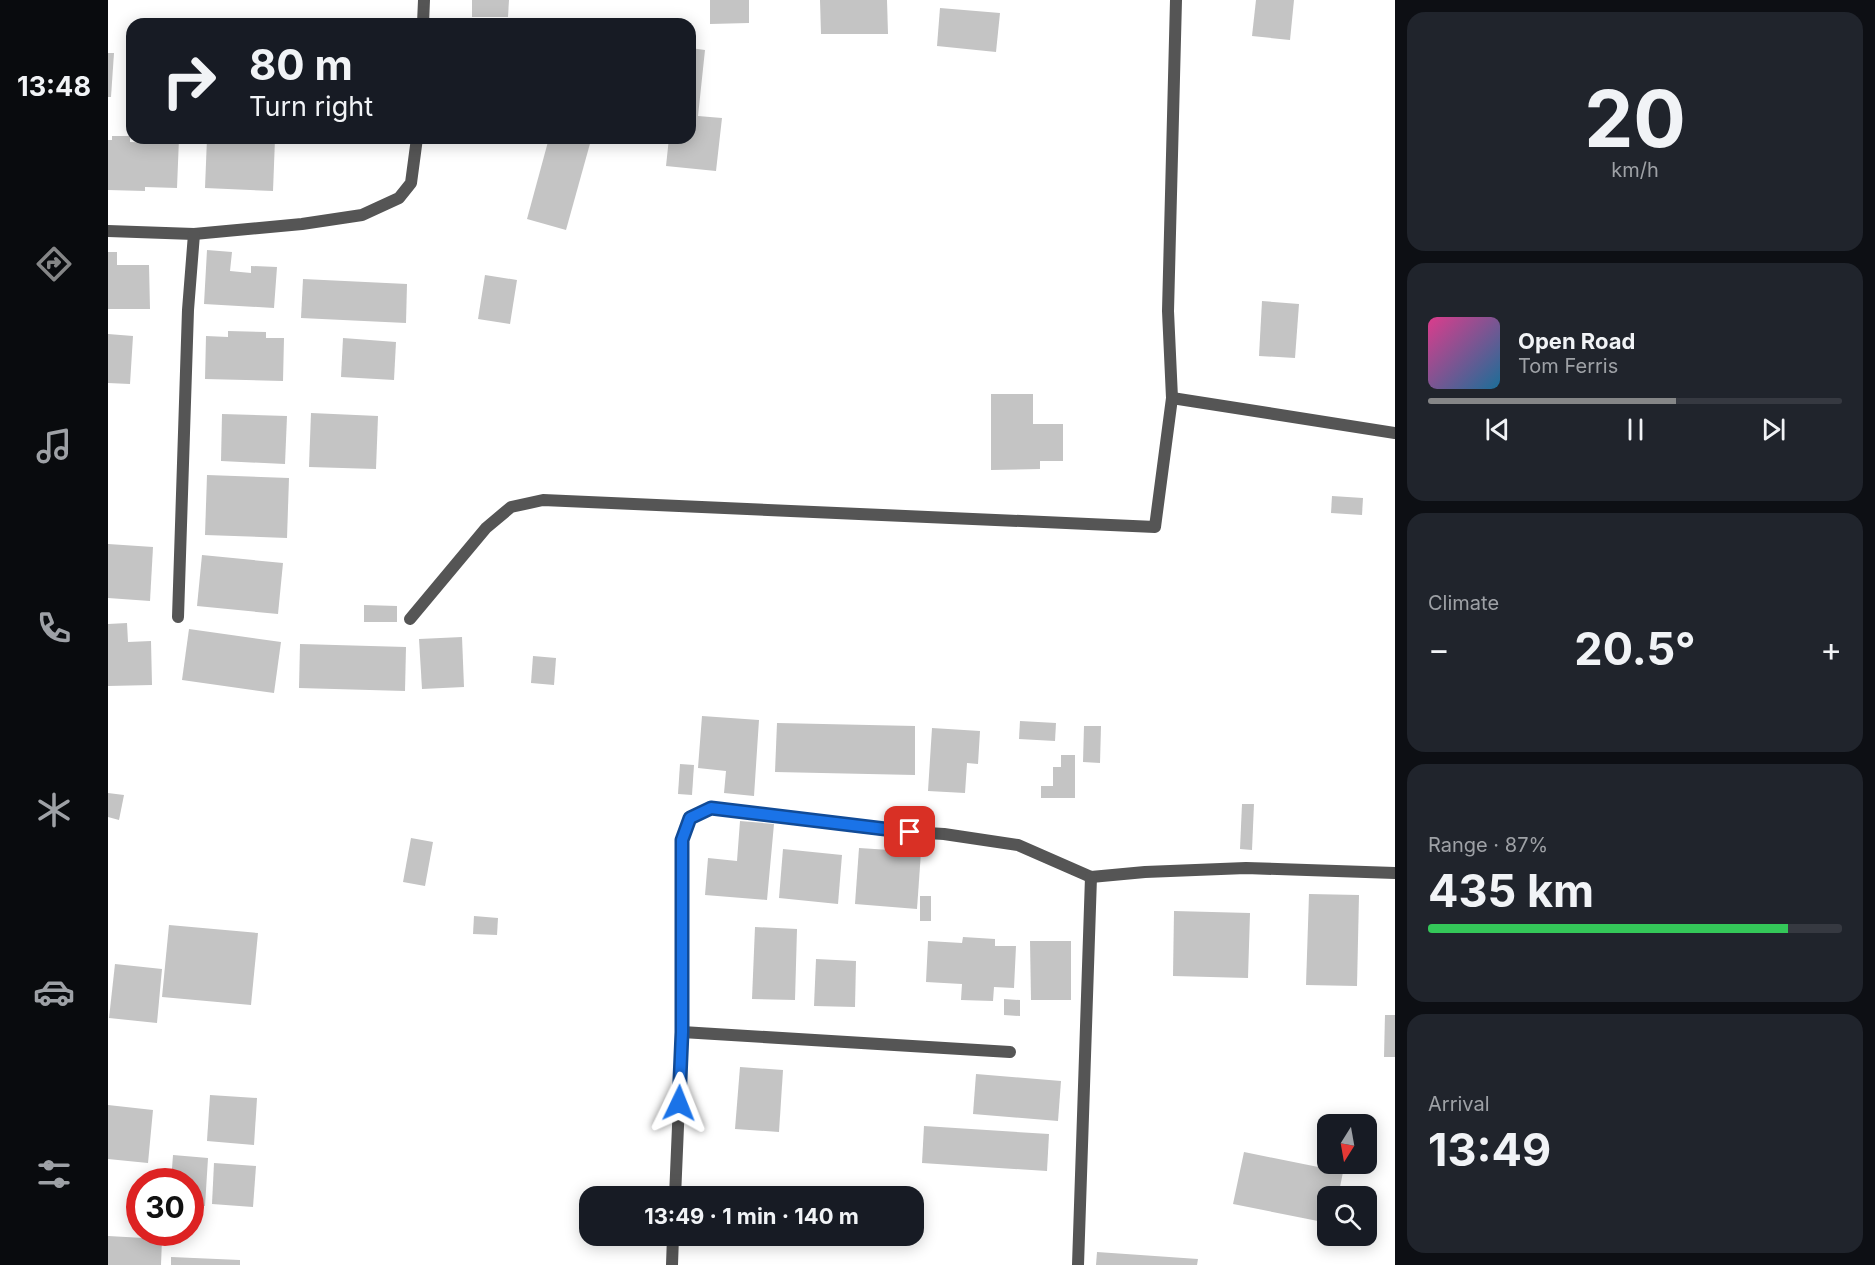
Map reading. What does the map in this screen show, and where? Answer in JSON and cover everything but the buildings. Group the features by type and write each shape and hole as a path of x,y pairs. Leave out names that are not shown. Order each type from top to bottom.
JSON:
{"street":[{"path":"423,18 424,0"},
{"path":"410,619 486,528 511,507 543,500 1155,527 1172,398 1168,310 1176,0"},
{"path":"108,231 194,234 302,224 362,215 399,198 411,183 416,144"},
{"path":"178,617 188,310 194,234"},
{"path":"1172,398 1395,433"},
{"path":"675,1186 682,1032 682,840 690,818 711,808 894,831 944,834 1018,845 1091,877 1145,872 1246,868 1395,873"},
{"path":"1078,1265 1091,877"},
{"path":"682,1032 1010,1052"},
{"path":"672,1265 673,1246"}],"route":[{"path":"679,1103 682,1032 682,840 690,818 711,808 910,832"}]}
